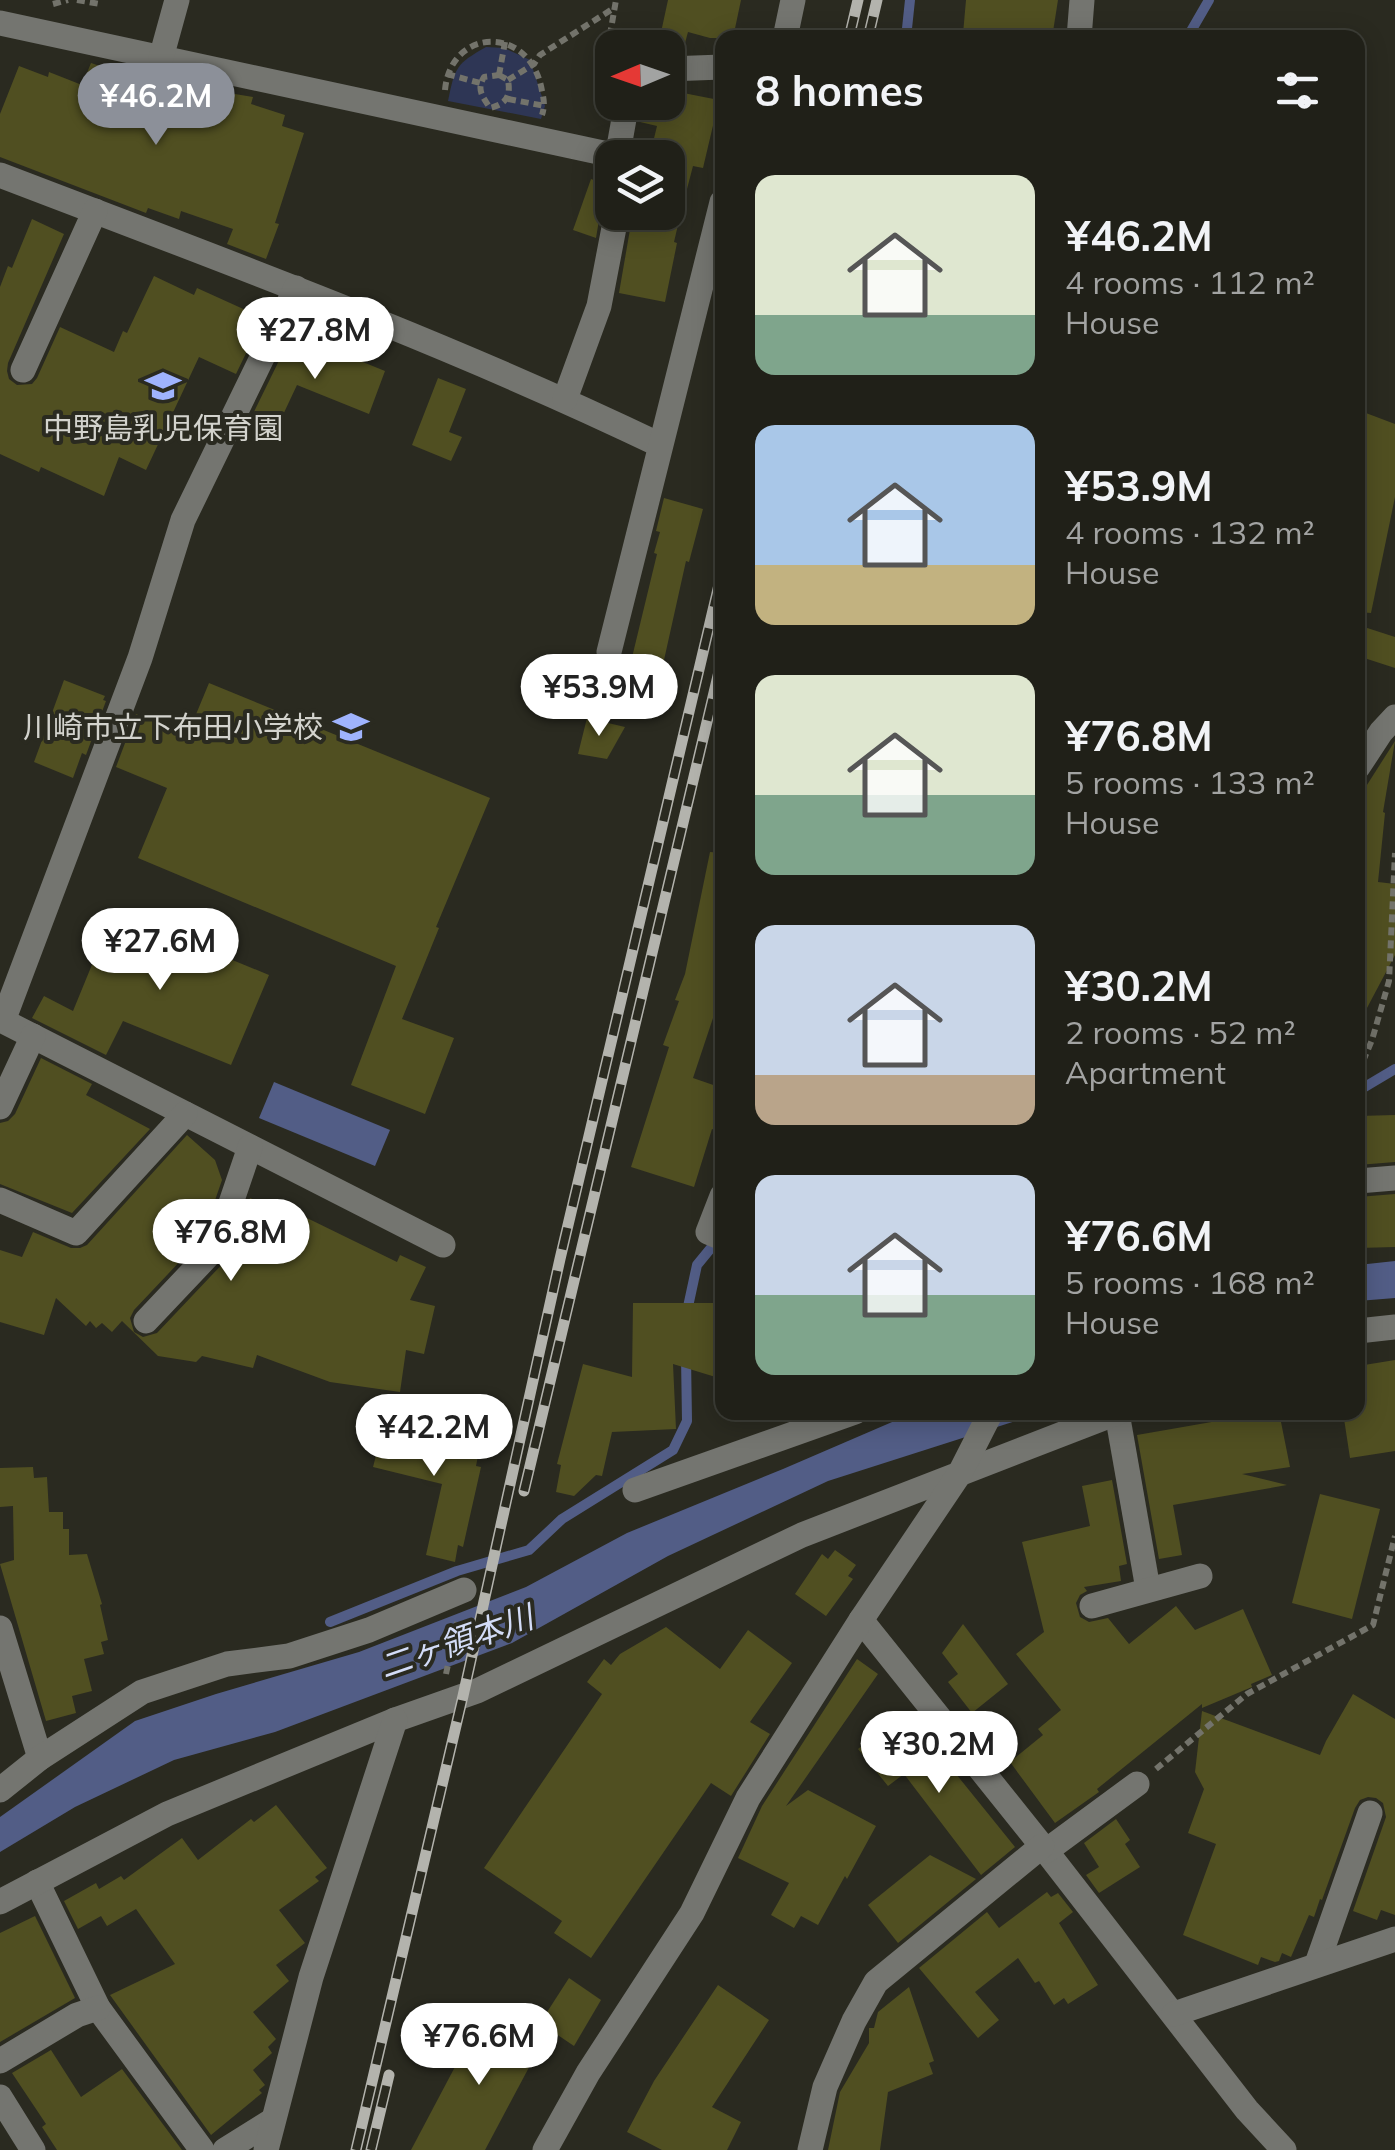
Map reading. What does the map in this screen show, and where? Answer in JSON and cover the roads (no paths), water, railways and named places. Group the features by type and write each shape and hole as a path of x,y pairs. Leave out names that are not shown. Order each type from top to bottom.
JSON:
{"street":[{"path":"161,58 177,0"},
{"path":"787,30 793,0"},
{"path":"1080,30 1082,0"},
{"path":"0,23 595,152"},
{"path":"685,68 715,67"},
{"path":"0,176 296,288 565,399 660,445"},
{"path":"24,370 95,212"},
{"path":"609,652 715,229"},
{"path":"565,399 599,306 614,230"},
{"path":"296,288 183,520 140,658 4,1021 443,1245"},
{"path":"1365,752 1378,723"},
{"path":"0,1107 34,1036"},
{"path":"0,1200 76,1233 184,1114"},
{"path":"146,1321 216,1246 250,1147"},
{"path":"1365,1180 1395,1178"},
{"path":"715,1214 708,1232 715,1235"},
{"path":"1365,1330 1395,1328"},
{"path":"635,1490 832,1420"},
{"path":"546,2150 588,2073 692,1913 748,1798 960,1473 987,1420"},
{"path":"0,1902 167,1814 395,1720 477,1691 802,1535 1100,1420"},
{"path":"1119,1420 1148,1589"},
{"path":"1092,1606 1200,1576"},
{"path":"0,1790 40,1758 142,1692 227,1664 289,1656 369,1630 464,1590"},
{"path":"861,1620 1247,2110 1284,2150"},
{"path":"0,1628 40,1758"},
{"path":"266,2150 311,1977 395,1720"},
{"path":"810,2150 825,2087 876,1982 1044,1848 1138,1784"},
{"path":"1317,1964 1370,1813"},
{"path":"37,1882 98,2008 202,2150"},
{"path":"1174,2014 1395,1939"},
{"path":"0,2060 77,2015 98,2008"},
{"path":"0,2097 33,2150"},
{"path":"225,2150 273,2120"}],"water":[{"path":"274,1082 390,1130 375,1166 259,1118"},
{"path":"1395,1261 1395,1298 1365,1300 1365,1264"},
{"name":"二ヶ領本川","path":"897,1420 1019,1420 828,1481 668,1556 512,1643 275,1732 174,1760 75,1807 0,1852 0,1817 135,1721 359,1652 526,1587 627,1533"}],"waterway":[{"path":"907,30 910,0"},
{"path":"1192,30 1209,0"},
{"path":"1365,1087 1395,1069"},
{"path":"686,1316 697,1265 715,1243"},
{"path":"330,1622 457,1571 529,1550 562,1519 673,1450 687,1421 686,1357"}],"railway":[{"path":"851,30 858,0"},
{"path":"870,30 877,0"},
{"path":"356,2150 715,602"},
{"path":"524,1491 715,688"},
{"path":"371,2150 389,2075"}],"place":[{"name":"中野島乳児保育園","path":"163,386"},
{"name":"川崎市立下布田小学校","path":"351,727"}]}
